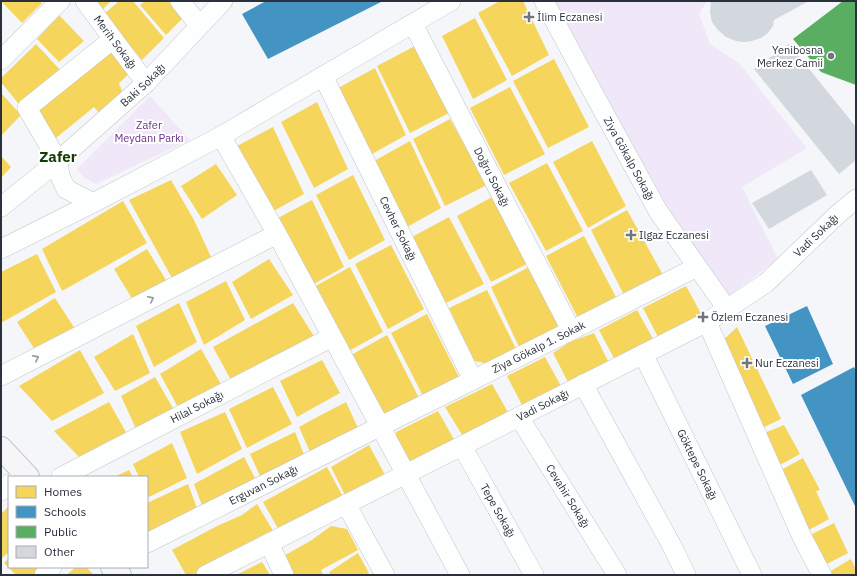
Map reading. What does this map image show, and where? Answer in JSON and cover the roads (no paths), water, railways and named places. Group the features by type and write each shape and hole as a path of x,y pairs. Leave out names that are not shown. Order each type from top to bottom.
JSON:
{"street":[{"path":"1,60 60,1"},
{"name":"Merih Sokağı","path":"85,1 146,83"},
{"path":"180,1 199,25"},
{"name":"Baki Sokağı","path":"1,207 58,161 146,83 223,1"},
{"path":"1,249 94,203 221,136 451,1"},
{"name":"Ziya Gökalp Sokağı","path":"544,1 658,211 727,309"},
{"name":"Doğru Sokağı","path":"413,24 571,330"},
{"path":"94,203 66,189 60,176 58,161 27,108 113,39"},
{"name":"Cevher Sokağı","path":"323,76 473,380"},
{"path":"221,136 277,234 460,575"},
{"name":"Vadi Sokağı","path":"206,575 707,322 766,283 838,214 856,199"},
{"path":"1,376 277,234"},
{"name":"Ziya Gökalp 1. Sokak","path":"380,426 697,267"},
{"path":"707,322 802,537 822,575"},
{"name":"Hilal Sokağı","path":"63,476 332,337"},
{"name":"Göktepe Sokağı","path":"643,354 752,575"},
{"path":"584,384 686,575"},
{"name":"Cevahir Sokağı","path":"519,417 617,575"},
{"name":"Erguvan Sokağı","path":"148,542 380,426"},
{"name":"Tepe Sokağı","path":"462,446 534,575"},
{"path":"1,448 18,476"},
{"path":"346,504 385,575"},
{"path":"269,543 284,575"}],"place":[{"name":"İlim Eczanesi","path":"529,17"},
{"name":"Yenibosna Merkez Camii","path":"831,56"},
{"name":"Ilgaz Eczanesi","path":"631,235"},
{"name":"Özlem Eczanesi","path":"703,317"},
{"name":"Nur Eczanesi","path":"747,363"}],"district":[{"name":"Zafer","path":"58,156"}],"park label":[{"name":"Zafer Meydanı Parkı","path":"149,131"}]}
